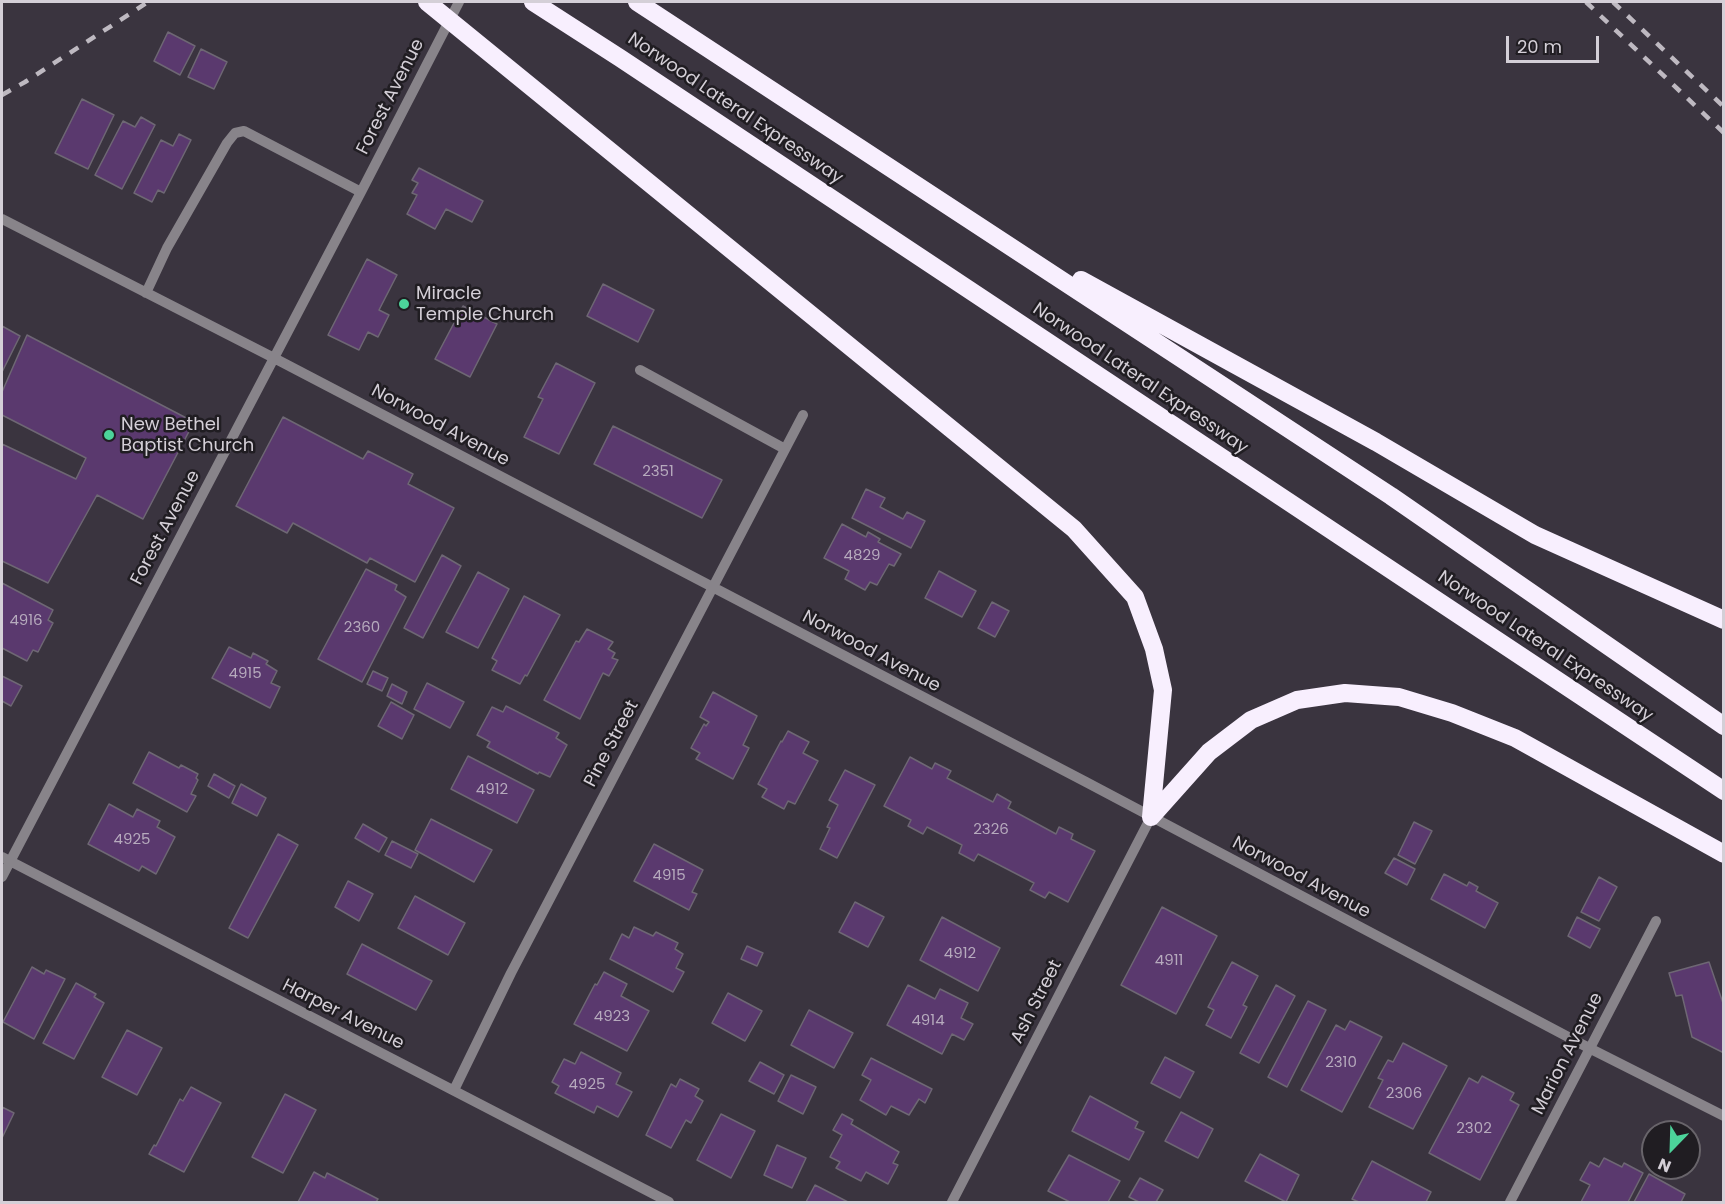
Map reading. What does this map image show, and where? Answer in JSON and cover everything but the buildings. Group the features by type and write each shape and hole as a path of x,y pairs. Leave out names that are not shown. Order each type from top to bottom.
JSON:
{"highway":[{"path":"427,2 1074,530 1135,597 1154,649 1163,690 1151,817"},
{"name":"Norwood Lateral Expressway","path":"533,2 620,57 1724,791"},
{"name":"Norwood Lateral Expressway","path":"637,2 1391,496 1724,726"},
{"path":"961,214 1376,442 1535,535 1724,620"},
{"path":"1151,817 1209,752 1251,720 1297,700 1345,693 1399,697 1452,713 1515,738 1724,854"}],"street":[{"name":"Forest Avenue","path":"2,877 6,859 274,358 459,2"},
{"path":"146,293 167,248 227,142 235,133 244,131 361,192"},
{"name":"Norwood Avenue","path":"2,219 274,358 1590,1048 1724,1116"},
{"path":"640,370 786,449"},
{"name":"Pine Street","path":"454,1090 517,963 803,415"},
{"name":"Ash Street","path":"952,1203 1151,817"},
{"name":"Harper Avenue","path":"6,859 669,1203"},
{"name":"Marion Avenue","path":"1510,1203 1656,921"}],"railway":[{"path":"2,95 148,2"},
{"path":"1586,2 1724,133"},
{"path":"1613,2 1724,107"}],"place":[{"name":"Miracle Temple Church","path":"404,304"},
{"name":"New Bethel Baptist Church","path":"109,435"}]}
